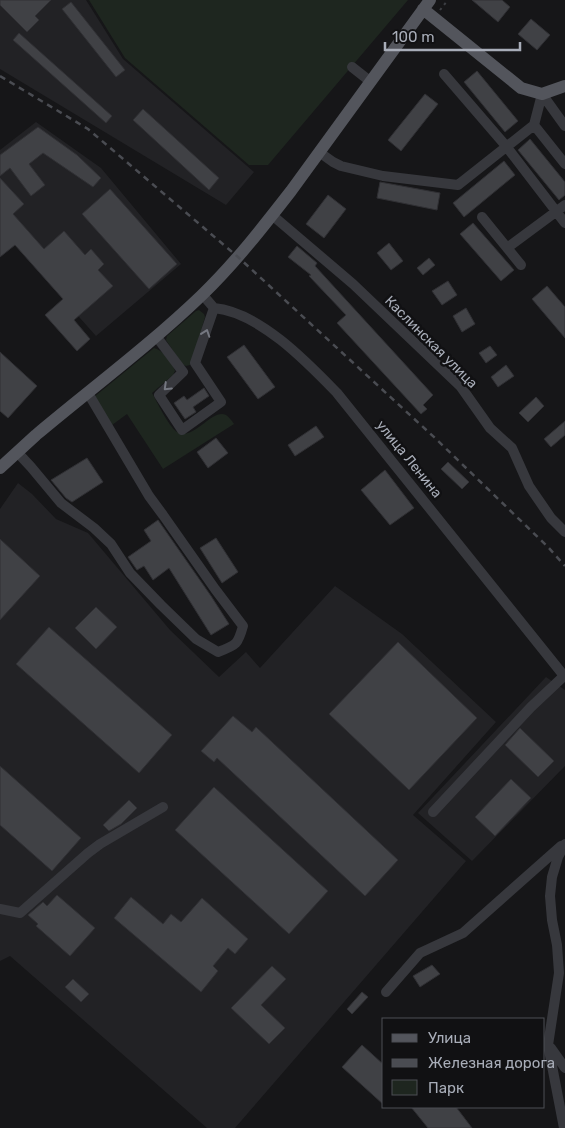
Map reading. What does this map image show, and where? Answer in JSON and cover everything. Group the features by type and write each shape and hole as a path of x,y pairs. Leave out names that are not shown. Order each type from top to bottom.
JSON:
{"main road":[{"path":"0,468 41,431 156,336 202,294 238,257 272,216 426,5 522,88 542,94 565,86"}],"street":[{"path":"352,67 371,82"},
{"path":"444,74 506,146 565,223"},
{"path":"319,152 341,166 382,176 458,185 534,124 542,94"},
{"path":"542,94 565,126"},
{"path":"534,124 565,164"},
{"path":"507,248 565,205"},
{"name":"Каслинская улица","path":"272,216 353,284 461,387 490,428 512,448 529,486 551,518 565,532"},
{"path":"482,217 521,265"},
{"path":"156,336 183,372 159,394 182,430 221,402 195,363 214,308 202,294"},
{"name":"улица Ленина","path":"214,308 244,317 264,328 314,368 337,393 565,676"},
{"path":"17,452 61,503 94,528 111,544 130,573 196,639 218,652 230,648 239,641 243,626 149,496 88,393"},
{"path":"433,812 531,707 565,676"},
{"path":"0,909 20,914 100,844 163,807"},
{"path":"386,992 420,953 463,933 565,843"},
{"path":"564,1128 548,1045 559,973 550,896 552,877 558,857 565,843"},
{"path":"548,1045 565,1068"}],"shaded area":[{"path":"0,0 86,0 123,59 254,172 226,205 0,69"},
{"path":"36,122 101,168 181,264 96,336 0,228 0,150"},
{"path":"18,483 32,494 56,519 88,533 170,630 219,677 246,652 260,668 335,586 402,634 496,722 413,815 466,861 235,1128 207,1128 10,956 0,961 0,509"},
{"path":"546,677 565,690 565,766 472,861 418,813"}],"green space":[{"path":"89,0 408,0 268,165 249,165 125,58"},
{"path":"199,310 205,317 192,362 186,366 182,364 166,340 167,336"},
{"path":"154,348 161,351 167,357 175,371 173,375 152,393 170,425 177,432 189,433 221,414 226,415 234,424 163,469 127,414 112,425 94,397"}],"building":[{"path":"0,0 51,0 35,16 39,20 27,32 0,5"},
{"path":"472,0 502,0 510,7 498,22"},
{"path":"71,2 125,70 116,77 62,9"},
{"path":"531,19 550,35 537,50 518,34"},
{"path":"19,33 112,116 106,123 13,40"},
{"path":"477,71 518,121 505,132 464,82"},
{"path":"425,94 438,104 401,151 388,140"},
{"path":"143,109 219,178 209,190 133,120"},
{"path":"38,127 77,155 101,178 93,187 43,153 29,164 45,185 31,196 10,168 0,176 0,155"},
{"path":"530,139 565,182 565,195 559,200 518,150"},
{"path":"504,161 515,175 464,217 453,203"},
{"path":"0,178 24,204 13,214 44,249 64,231 85,255 91,249 104,264 98,270 113,286 74,320 90,339 77,351 45,315 63,299 15,245 0,257"},
{"path":"380,182 440,193 437,210 377,198"},
{"path":"110,189 177,264 149,289 82,214"},
{"path":"328,195 346,209 324,238 306,224"},
{"path":"473,223 514,270 501,281 460,234"},
{"path":"389,243 403,261 391,270 377,253"},
{"path":"297,246 317,263 315,266 433,395 423,405 427,409 421,414 337,323 346,315 309,276 311,275 288,257"},
{"path":"429,258 435,265 423,275 417,268"},
{"path":"448,281 457,295 442,305 432,291"},
{"path":"547,286 565,307 565,338 532,299"},
{"path":"466,308 475,324 462,332 453,316"},
{"path":"244,345 275,387 258,399 227,357"},
{"path":"490,346 497,355 486,363 479,353"},
{"path":"0,352 37,386 8,418 0,411"},
{"path":"506,365 514,376 498,387 491,377"},
{"path":"204,388 209,396 193,407 196,412 185,419 174,403 184,396 187,400"},
{"path":"536,397 544,406 528,422 519,413"},
{"path":"565,421 565,435 551,447 544,439"},
{"path":"316,426 324,437 295,456 288,445"},
{"path":"216,438 228,453 208,468 197,452"},
{"path":"87,458 103,482 72,502 66,498 51,480"},
{"path":"448,462 469,482 462,489 441,469"},
{"path":"385,470 414,508 390,525 361,490"},
{"path":"158,520 229,624 211,635 169,568 153,580 144,566 137,570 128,557 151,541 144,530"},
{"path":"216,538 238,572 222,583 200,548"},
{"path":"0,539 40,576 0,620"},
{"path":"96,607 117,627 96,649 75,628"},
{"path":"49,627 172,735 139,773 16,664"},
{"path":"398,642 477,718 409,790 329,714"},
{"path":"233,716 252,732 256,727 398,860 365,896 217,758 214,762 201,751"},
{"path":"520,728 554,761 538,777 505,745"},
{"path":"0,766 81,838 52,871 0,825"},
{"path":"511,779 531,798 495,836 475,817"},
{"path":"214,787 328,891 289,934 175,830"},
{"path":"129,800 137,808 121,824 109,831 103,825"},
{"path":"57,895 95,928 70,956 36,926 38,924 28,915 43,902 47,906"},
{"path":"131,897 163,924 171,914 181,922 202,898 248,939 235,954 228,948 213,966 218,971 201,992 114,918"},
{"path":"432,965 440,974 420,987 413,976"},
{"path":"272,966 286,979 261,1005 285,1028 269,1044 231,1008"},
{"path":"73,979 89,994 81,1002 65,987"},
{"path":"362,992 368,997 352,1014 347,1009"},
{"path":"362,1045 382,1063 382,1103 342,1067"},
{"path":"412,1108 457,1108 472,1128 428,1128"}],"railway":[{"path":"0,76 88,129 238,257 435,438 548,547 565,566"}]}
